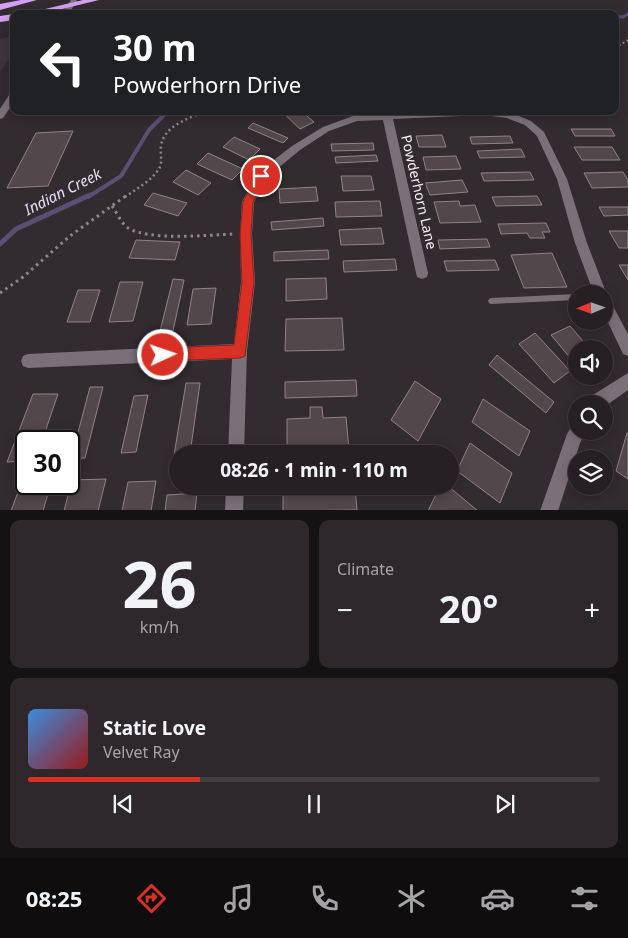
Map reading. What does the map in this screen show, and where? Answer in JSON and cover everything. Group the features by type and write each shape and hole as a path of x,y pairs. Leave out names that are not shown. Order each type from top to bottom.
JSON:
{"highway":[{"path":"0,7 33,0"},
{"path":"46,10 95,0"}],"street":[{"path":"236,445 240,351 248,282 246,234 248,202 261,176 296,148 326,129 356,118 411,115"},
{"path":"509,115 528,123 541,134 562,179 580,243 597,285"},
{"name":"Powderhorn Lane","path":"387,116 422,274"},
{"path":"613,318 628,349"},
{"path":"28,361 240,351"},
{"path":"607,395 628,381"},
{"path":"549,510 573,440"},
{"path":"234,510 235,495"}],"lane":[{"path":"492,301 568,297"}],"path":[{"path":"0,293 23,277 70,236 151,178 159,170 162,163 162,146 167,133 182,122 197,115"},
{"path":"112,206 128,228 140,232 180,236 246,234"}],"shaded area":[{"path":"10,37 10,57 0,72 0,39"}],"building":[{"path":"285,115 306,115 314,122 300,129"},
{"path":"253,123 288,138 283,143 248,128"},
{"path":"571,129 611,129 615,136 575,136"},
{"path":"73,131 48,186 7,188 36,133"},
{"path":"442,135 446,147 419,147 416,136"},
{"path":"510,136 513,143 472,144 470,137"},
{"path":"234,137 260,149 249,160 223,147"},
{"path":"373,143 374,150 332,151 331,144"},
{"path":"574,147 612,147 620,160 582,160"},
{"path":"521,149 525,157 480,158 477,151"},
{"path":"208,153 243,169 232,180 197,164"},
{"path":"376,155 378,161 336,163 335,157"},
{"path":"456,156 461,169 426,170 423,157"},
{"path":"186,170 211,183 198,195 173,182"},
{"path":"530,172 534,180 484,181 481,173"},
{"path":"623,172 628,180 628,187 592,188 584,173"},
{"path":"341,176 371,176 374,190 343,191"},
{"path":"462,180 468,192 430,195 425,183"},
{"path":"316,187 318,201 280,203 279,189"},
{"path":"153,193 187,203 178,216 144,205"},
{"path":"537,196 542,205 496,206 492,197"},
{"path":"380,201 382,216 336,217 335,202"},
{"path":"459,201 460,206 475,205 481,222 440,223 434,202"},
{"path":"599,207 628,207 628,215 604,216"},
{"path":"323,218 324,226 272,230 271,222"},
{"path":"546,223 550,232 542,232 545,238 530,238 527,233 501,234 498,224"},
{"path":"381,228 384,244 341,245 339,230"},
{"path":"609,231 628,231 628,248 619,248"},
{"path":"487,239 490,247 440,249 438,240"},
{"path":"136,240 180,242 175,260 129,258"},
{"path":"328,250 329,259 274,261 274,252"},
{"path":"552,253 567,287 524,288 511,255"},
{"path":"395,259 397,270 344,272 343,261"},
{"path":"495,260 499,270 447,271 444,261"},
{"path":"619,265 628,265 628,280"},
{"path":"326,278 327,299 286,301 286,279"},
{"path":"173,279 184,280 173,331 160,331"},
{"path":"120,282 143,282 133,321 109,322"},
{"path":"216,288 211,324 187,325 193,289"},
{"path":"78,290 100,290 90,322 67,322"},
{"path":"342,318 344,350 285,351 286,319"},
{"path":"568,327 568,330 573,330 582,340 568,340 568,355 551,335"},
{"path":"535,333 568,369 568,372 554,383 519,344"},
{"path":"497,355 554,402 546,413 489,365"},
{"path":"356,380 357,396 285,398 285,382"},
{"path":"415,381 441,399 418,441 391,420"},
{"path":"186,383 200,383 191,445 176,445"},
{"path":"90,387 103,387 85,458 80,458 79,430"},
{"path":"33,394 58,394 46,430 19,430"},
{"path":"148,395 136,452 121,453 134,396"},
{"path":"483,399 530,431 519,456 472,422"},
{"path":"310,407 322,407 323,418 346,417 349,445 287,445 287,419 310,418"},
{"path":"628,433 628,479 616,471"},
{"path":"15,441 15,462 7,462"},
{"path":"470,443 512,473 500,503 459,472 459,467"},
{"path":"106,479 98,510 64,510 68,495 80,495 80,480"},
{"path":"156,481 151,510 122,510 128,482"},
{"path":"17,495 48,495 43,510 11,510"},
{"path":"167,495 197,495 195,510 165,510"},
{"path":"283,495 356,495 357,510 283,510"},
{"path":"436,495 459,495 477,510 428,510"}],"waterway":[{"name":"Indian Creek","path":"619,16 623,17 628,14"},
{"name":"Indian Creek","path":"88,197 121,176 149,130 164,115"},
{"name":"Indian Creek","path":"0,244 16,229 90,195"}],"route":[{"path":"163,355 240,351 248,282 246,234 248,202 261,176"}]}
